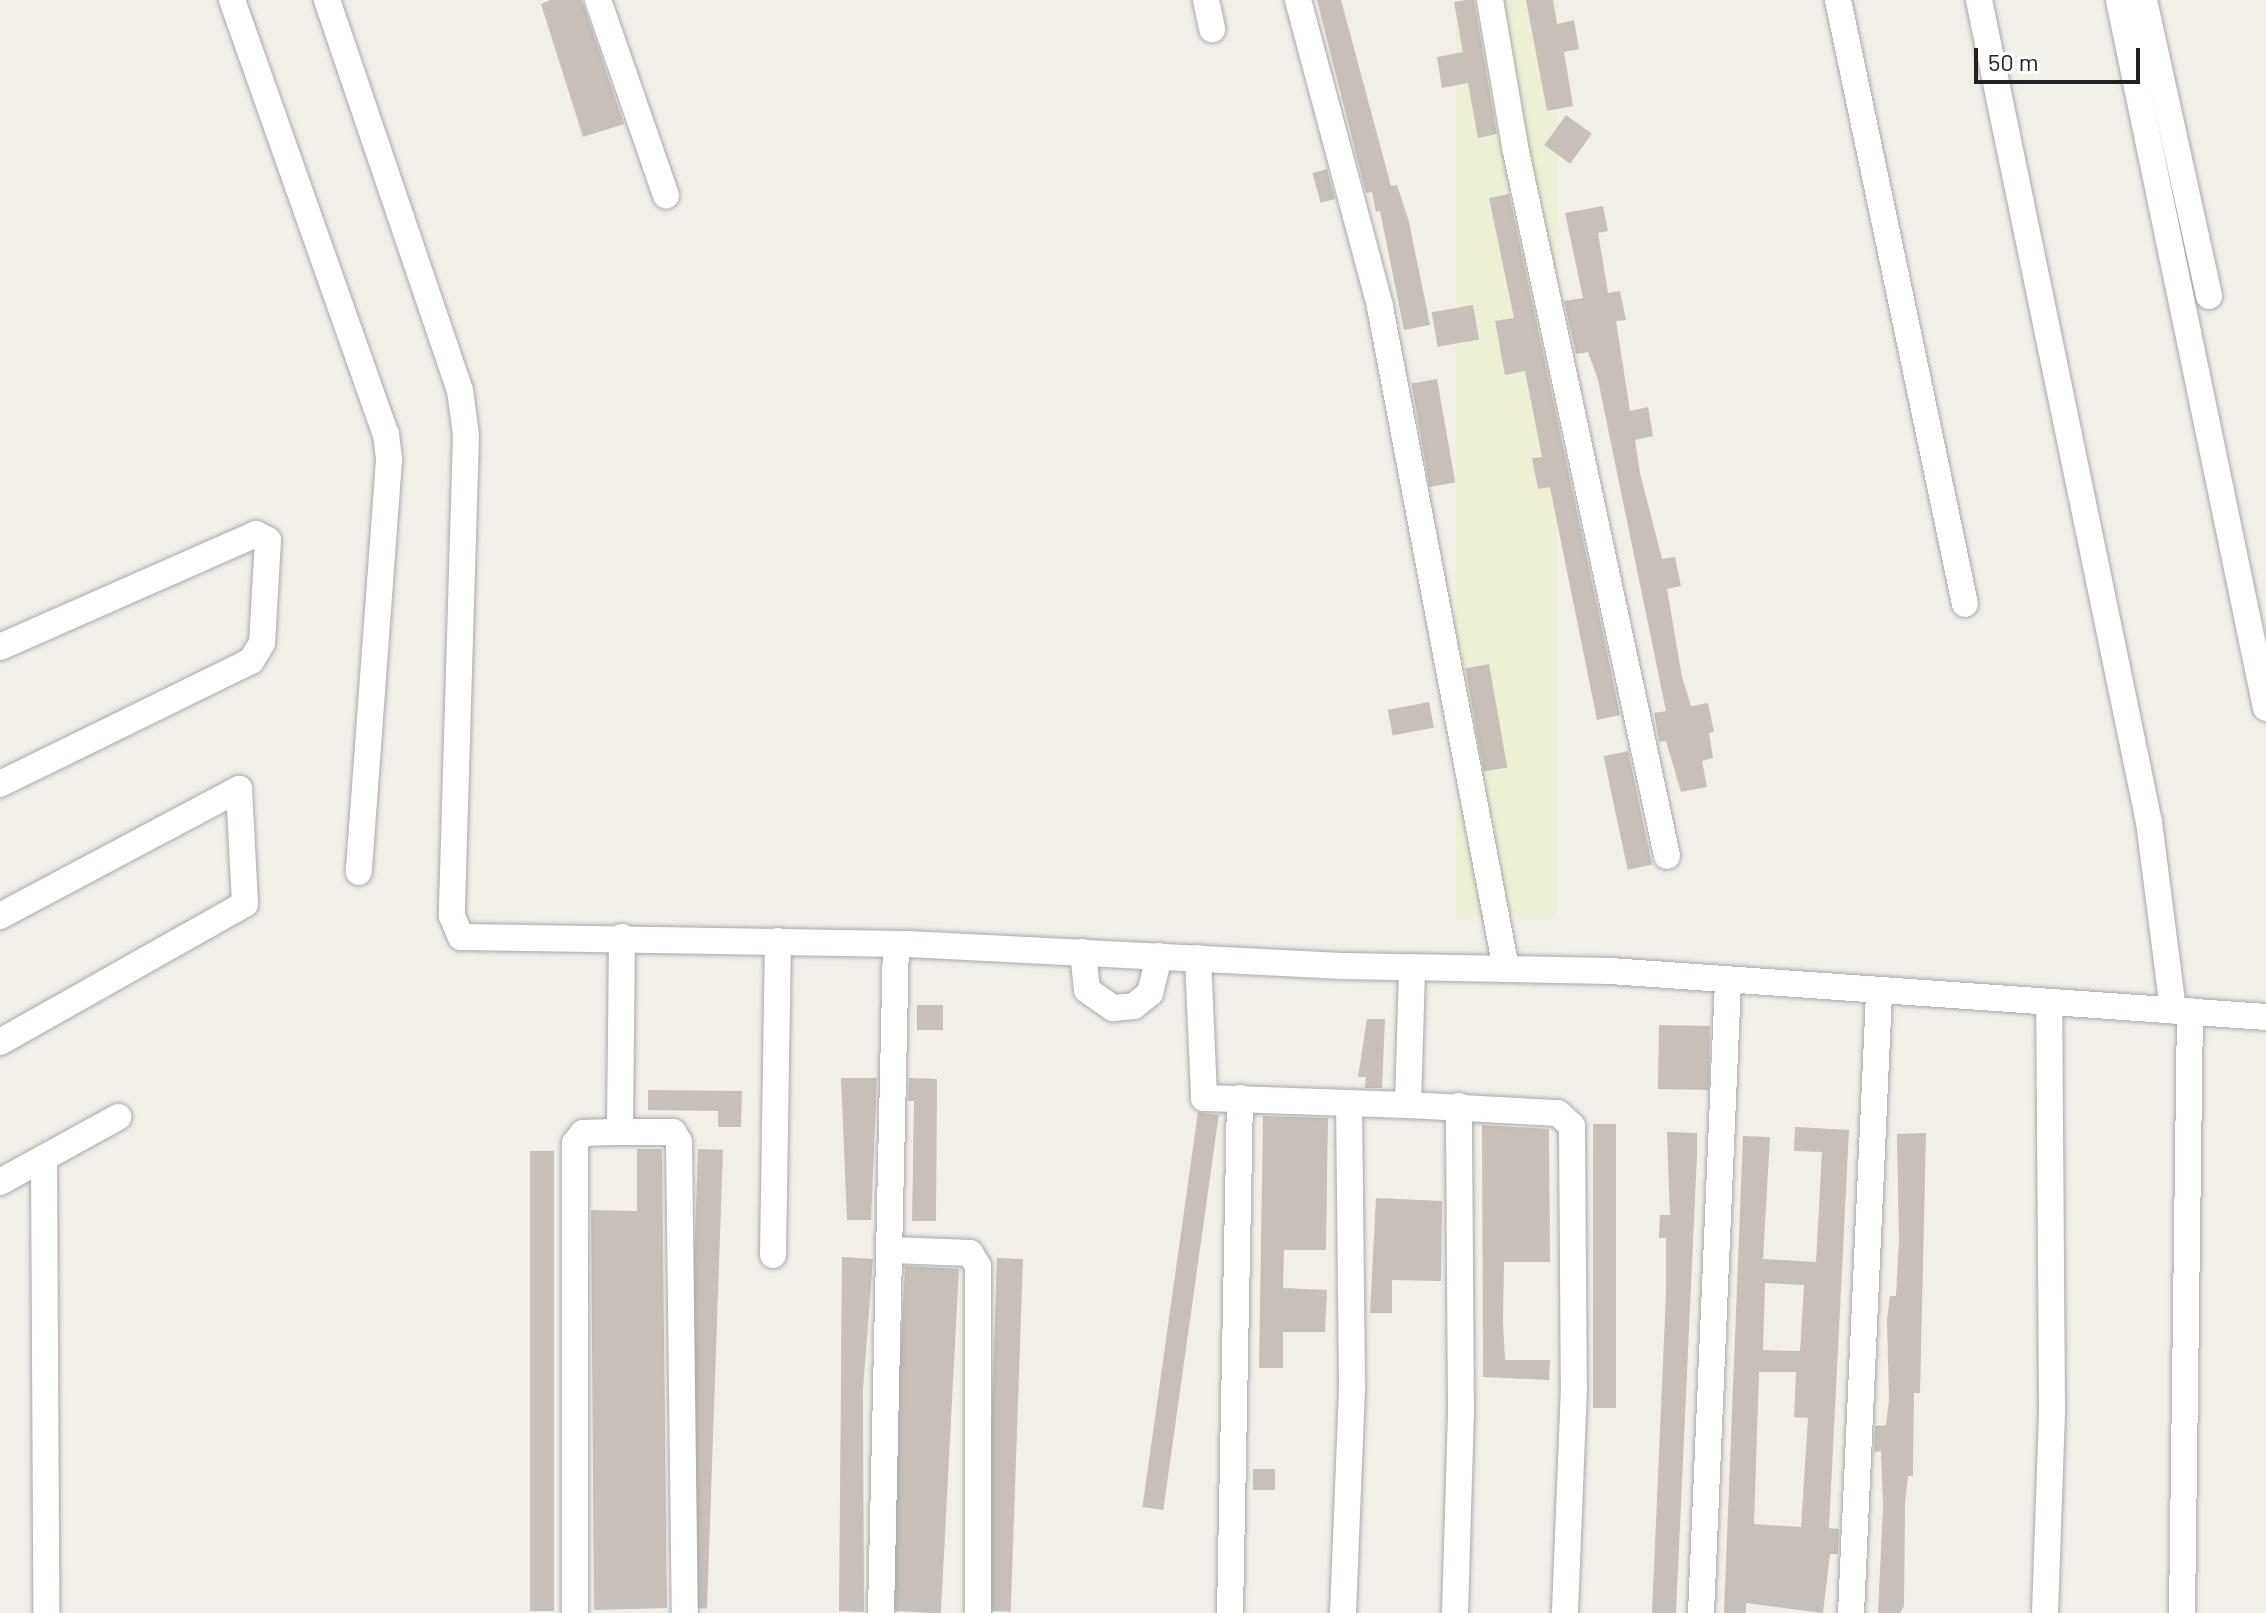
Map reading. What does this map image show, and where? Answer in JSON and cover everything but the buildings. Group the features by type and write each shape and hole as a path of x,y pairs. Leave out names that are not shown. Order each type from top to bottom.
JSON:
{"street":[{"path":"232,0 386,434 389,460 359,872"},
{"path":"327,0 461,399 466,435 453,928 476,940 622,937 896,944 1506,969 2266,1017"},
{"path":"598,0 666,195"},
{"path":"1206,0 1212,29"},
{"path":"1298,0 1380,307 1506,969"},
{"path":"1490,0 1515,147 1667,856"},
{"path":"1838,0 1965,604"},
{"path":"1979,0 2149,822 2182,1010 2182,1613"},
{"path":"2119,0 2266,708"},
{"path":"2144,0 2209,296"},
{"path":"0,647 256,534 268,540 262,643 251,661 0,784"},
{"path":"0,916 239,789 245,904 0,1042"},
{"path":"620,1132 622,937"},
{"path":"773,1255 778,941"},
{"path":"881,1613 892,1250 896,944"},
{"path":"1083,952 1087,990 1113,1008 1134,1006 1150,993 1159,956"},
{"path":"1198,958 1200,1094 1558,1113 1572,1126 1574,1387 1565,1613"},
{"path":"1408,1105 1412,967"},
{"path":"1701,1613 1728,981"},
{"path":"1851,1613 1879,993"},
{"path":"2045,1613 2052,1408 2049,1004"},
{"path":"1230,1613 1240,1098"},
{"path":"1343,1613 1352,1386 1349,1103"},
{"path":"1455,1613 1461,1415 1459,1106"},
{"path":"0,1182 118,1117"},
{"path":"575,1613 575,1143 583,1133 620,1132 679,1136 685,1613"},
{"path":"44,1158 46,1613"},
{"path":"892,1250 970,1253 978,1266 978,1613"}],"green space":[{"path":"1456,0 1557,0 1557,918 1456,918"}]}
